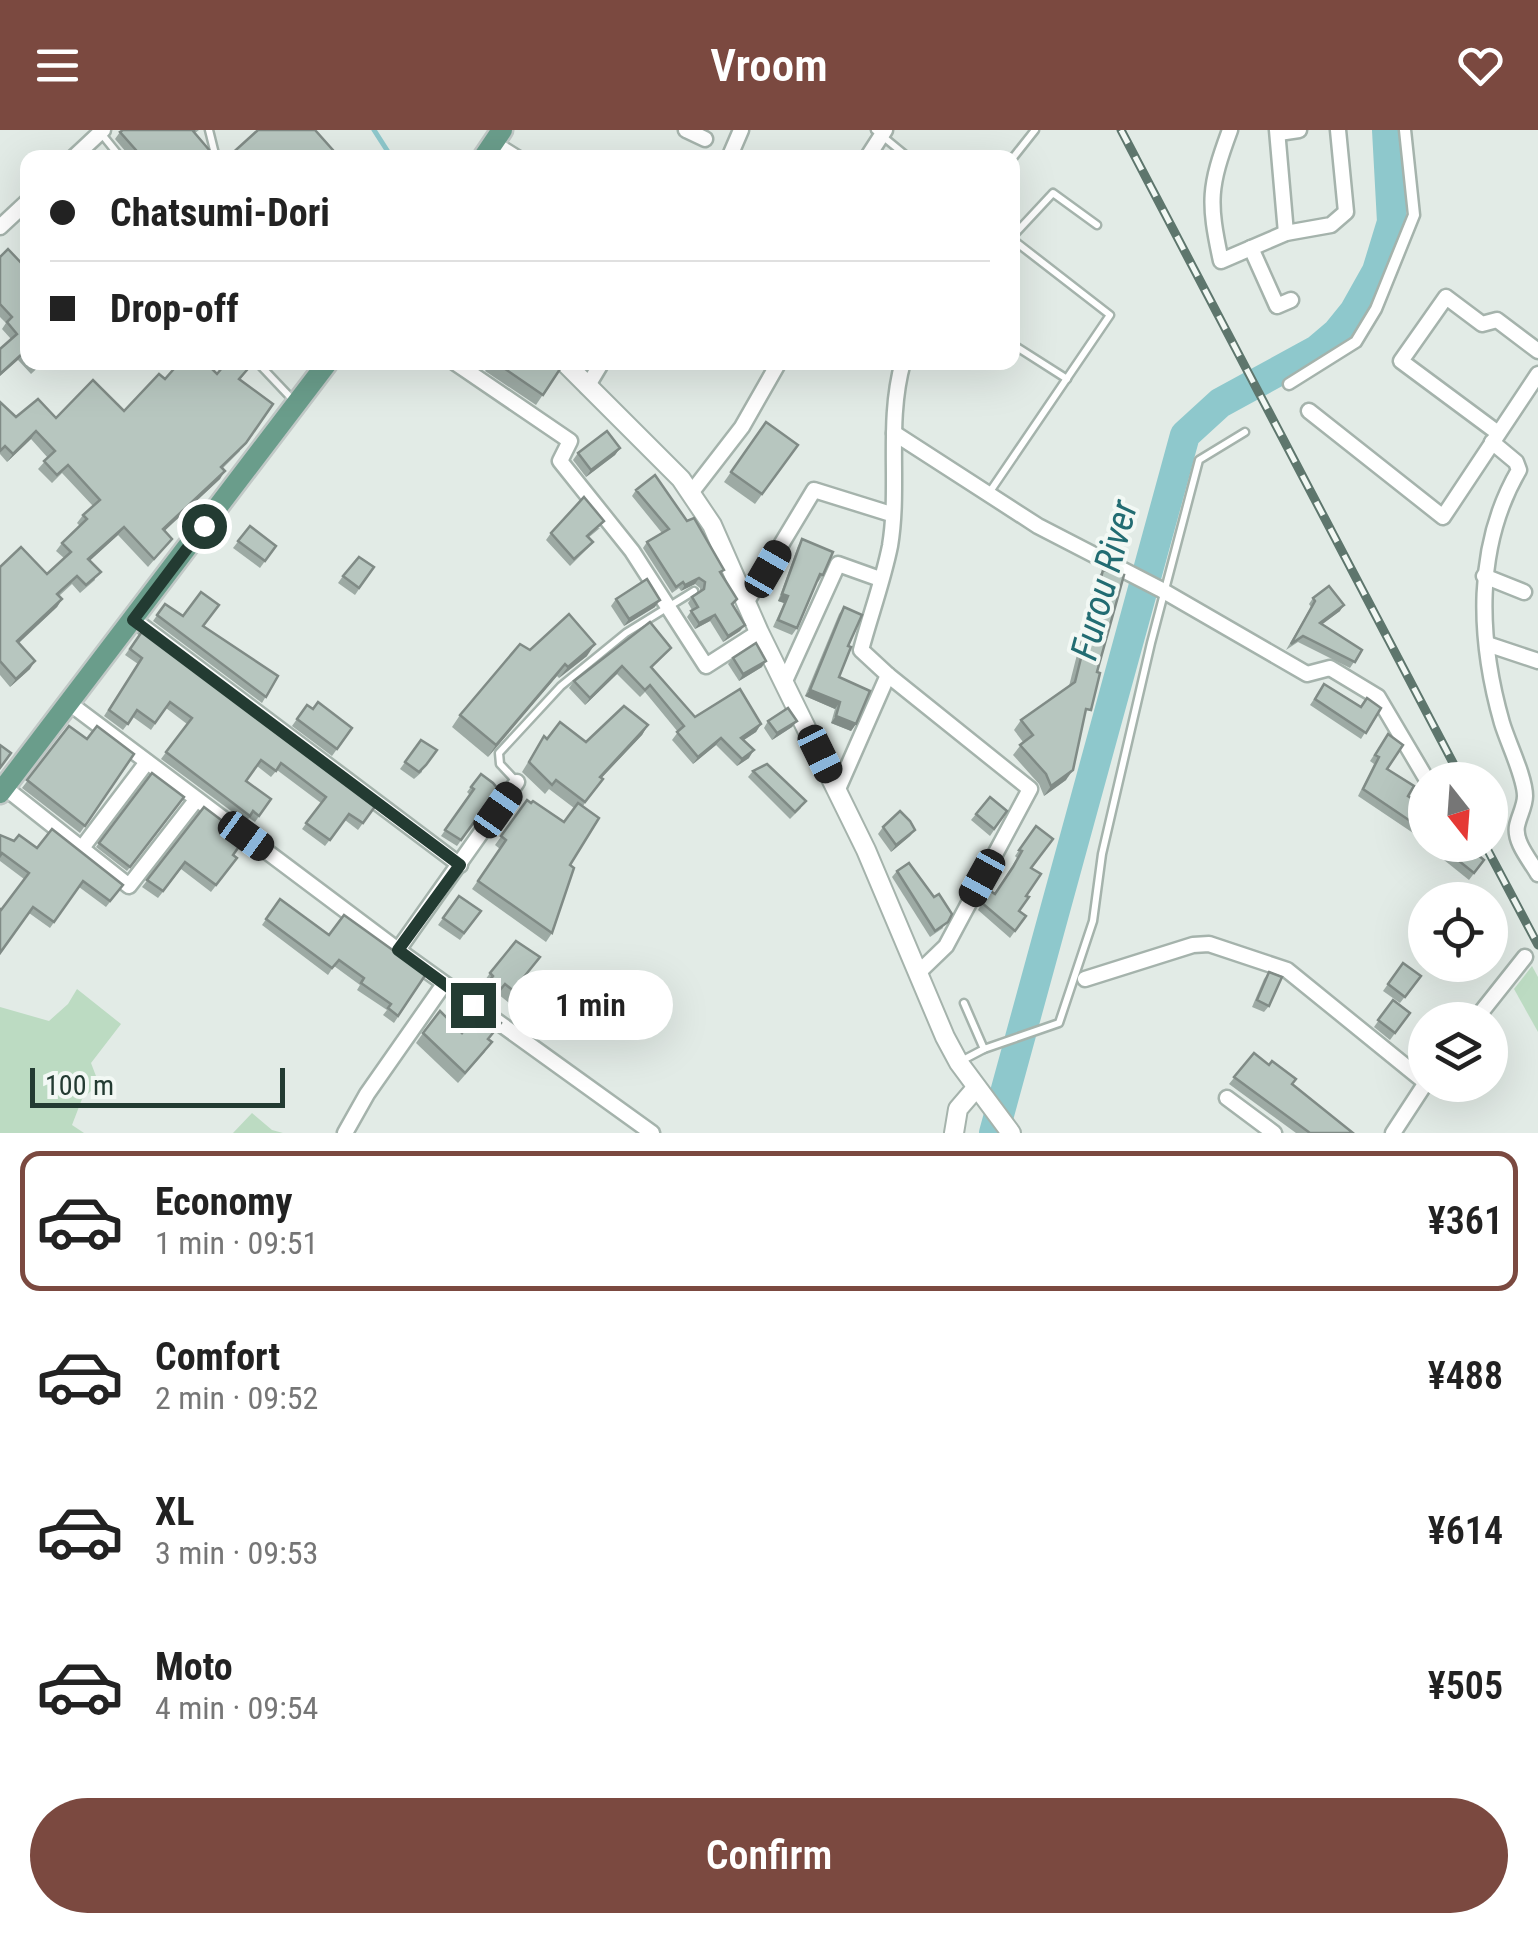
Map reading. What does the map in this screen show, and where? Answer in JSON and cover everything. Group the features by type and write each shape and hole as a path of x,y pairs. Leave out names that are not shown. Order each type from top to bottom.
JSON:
{"main road":[{"path":"2,790 322,370"}],"street":[{"path":"686,130 705,138"},
{"path":"1230,130 1212,177 1210,204 1221,261 1286,233 1331,225 1346,212 1338,130"},
{"path":"1286,233 1278,132 1299,130"},
{"path":"1289,384 1356,342 1376,309 1414,214 1406,130"},
{"path":"81,150 101,131"},
{"path":"0,227 20,208"},
{"path":"1251,248 1278,306 1290,300"},
{"path":"1538,351 1497,320 1482,324 1446,297 1401,361 1495,437 1520,470 1502,499 1484,576 1487,644 1502,721 1525,795 1517,838 1538,874"},
{"path":"466,370 570,441 560,461 632,550 706,666 759,632"},
{"path":"571,370 662,459 692,493 712,525 759,632 838,790 931,1008 959,1063 1011,1133"},
{"path":"586,387 597,370"},
{"path":"692,493 742,427 774,370"},
{"path":"902,370 894,433 890,545 861,650 1030,790 946,946 918,973"},
{"path":"1309,411 1443,517 1538,374"},
{"path":"1524,395 1538,408"},
{"path":"894,433 1038,526 1158,588 1307,674 1330,668 1378,697 1416,762"},
{"path":"746,603 814,490 891,514"},
{"path":"784,682 838,564 880,580"},
{"path":"1484,576 1524,592"},
{"path":"133,620 460,865"},
{"path":"1487,644 1538,661"},
{"path":"838,790 888,675"},
{"path":"69,702 398,950 652,1133"},
{"path":"82,848 147,762"},
{"path":"1520,777 1538,784"},
{"path":"398,950 517,782"},
{"path":"2,790 130,886 196,800"},
{"path":"1085,978 1193,945 1209,944 1287,970 1408,1069"},
{"path":"1489,1002 1525,957"},
{"path":"345,1133 444,984"},
{"path":"954,1133 958,1109 980,1093"},
{"path":"1227,1098 1274,1133"},
{"path":"1393,1133 1413,1102"}],"lane":[{"path":"1019,150 1035,130"},
{"path":"880,132 901,150"},
{"path":"1020,229 1052,193 1097,225"},
{"path":"989,494 1110,315 1020,244"},
{"path":"1020,349 1067,379"},
{"path":"265,370 297,404"},
{"path":"959,1063 984,1049 1058,1023 1093,921 1102,854 1158,588 1199,460 1245,432"},
{"path":"517,782 500,764 500,752 561,686 626,632 694,592"},
{"path":"964,1003 984,1049"}],"green space":[{"path":"1532,966 1538,977 1538,1032 1514,989"},
{"path":"77,989 121,1024 91,1063 99,1084 82,1099 72,1125 84,1133 0,1133 0,1007 49,1021 68,1004"},
{"path":"252,1113 272,1130 283,1133 233,1133"}],"building":[{"path":"195,130 209,150 136,150 120,132"},
{"path":"258,130 315,130 333,150 236,150"},
{"path":"8,249 20,262 20,356 0,374 0,349 17,334 7,322 12,317 0,304 0,257"},
{"path":"173,370 213,370 217,374 220,370 247,370 239,379 273,404 246,443 221,467 225,471 163,529 172,539 154,559 124,527 88,559 101,572 86,585 77,576 57,594 62,599 17,641 35,661 16,679 0,661 0,567 21,547 47,574 71,552 62,543 100,500 68,465 57,475 44,461 55,451 36,431 13,454 5,446 0,451 0,402 16,417 38,399 56,418 93,380 124,411 159,374 165,379"},
{"path":"507,370 559,370 543,395"},
{"path":"766,422 798,445 762,494 731,472"},
{"path":"607,431 620,448 591,470 578,453"},
{"path":"655,475 687,521 694,518 724,570 720,572 737,599 732,604 745,625 728,636 715,615 699,623 691,611 698,607 692,597 704,589 705,582 699,578 676,587 647,542 669,529 636,490"},
{"path":"584,497 604,521 587,536 593,542 574,559 551,533"},
{"path":"250,526 276,546 265,561 238,541"},
{"path":"802,539 833,552 797,628 778,620 788,596 782,594"},
{"path":"359,557 374,567 359,588 343,576"},
{"path":"1103,570 1124,575 1073,770 1051,786 1046,774 1020,745 1033,735 1021,720 1075,682"},
{"path":"647,579 660,600 629,619 616,599"},
{"path":"1329,586 1344,605 1320,623 1362,650 1355,662 1303,636 1291,644 1315,601 1313,598"},
{"path":"201,592 219,605 203,626 278,676 266,697 157,615 165,604 183,616"},
{"path":"844,607 862,615 839,677 870,691 856,724 836,716 840,702 810,690"},
{"path":"569,614 595,644 568,667 565,664 496,745 460,715 520,644 530,650"},
{"path":"650,622 671,648 651,667 695,717 740,689 761,724 741,738 754,750 742,759 721,738 698,757 677,732 684,726 650,685 645,690 622,666 590,698 574,681"},
{"path":"143,630 376,805 363,823 349,814 330,840 306,823 326,797 281,763 276,771 261,760 246,781 271,799 259,816 253,811 250,816 166,752 192,718 170,702 155,723 137,710 128,724 109,710 142,658 130,649"},
{"path":"756,643 766,661 743,674 733,658"},
{"path":"1324,684 1361,707 1367,698 1381,708 1366,733 1315,699"},
{"path":"318,702 352,728 337,749 297,719 307,705 313,709"},
{"path":"624,706 648,725 600,777 603,779 585,802 556,780 552,785 529,762 544,736 547,739 560,722 586,742"},
{"path":"788,708 797,721 777,733 768,721"},
{"path":"69,726 87,739 97,726 134,754 85,826 27,780"},
{"path":"1388,734 1403,745 1387,769 1408,782 1408,819 1363,789 1379,757 1375,755"},
{"path":"421,740 437,750 419,772 405,762"},
{"path":"0,745 11,753 0,768"},
{"path":"767,764 806,801 795,812 753,771"},
{"path":"152,773 184,797 130,867 99,843"},
{"path":"481,774 498,789 461,840 445,830"},
{"path":"990,797 1007,811 994,829 976,814"},
{"path":"527,800 564,822 578,803 599,818 570,865 574,868 552,933 478,881 506,840 501,836"},
{"path":"204,807 245,838 233,855 237,858 216,885 185,862 163,891 147,880"},
{"path":"900,811 915,830 896,845 883,827"},
{"path":"1036,826 1053,839 1031,868 1041,874 1019,911 1026,916 1015,931 982,903 989,890 995,894"},
{"path":"52,829 123,885 110,901 83,881 54,922 33,907 0,953 0,909 29,873 2,853 0,856 0,835 14,841 19,835 37,848"},
{"path":"1460,862 1482,862 1474,873"},
{"path":"909,863 952,914 935,931 897,871"},
{"path":"459,896 481,911 464,933 443,918"},
{"path":"280,899 329,935 344,915 426,974 398,1016 388,1008 391,1004 361,983 364,978 339,960 332,968 266,919"},
{"path":"516,941 540,957 523,978 531,985 521,997 505,984 500,990 489,981 493,976 490,973"},
{"path":"1403,963 1408,967 1408,982 1416,982 1405,997 1388,984"},
{"path":"1269,972 1282,977 1269,1006 1257,1000"},
{"path":"1393,1000 1408,1011 1395,1033 1378,1020"},
{"path":"481,1008 501,1023 488,1039 492,1042 465,1073 423,1033 440,1011 462,1033"},
{"path":"1254,1053 1296,1079 1292,1084 1353,1133 1310,1133 1234,1077"}],"waterway":[{"path":"374,130 387,150"},
{"name":"Furou River","path":"994,1133 1185,435 1220,403 1317,350 1354,312 1377,271 1392,222 1387,130"}],"railway":[{"path":"1121,130 1453,762"},
{"path":"1494,862 1538,945"}],"route":[{"path":"204,526 133,620 460,865 398,950 473,1005"}]}
